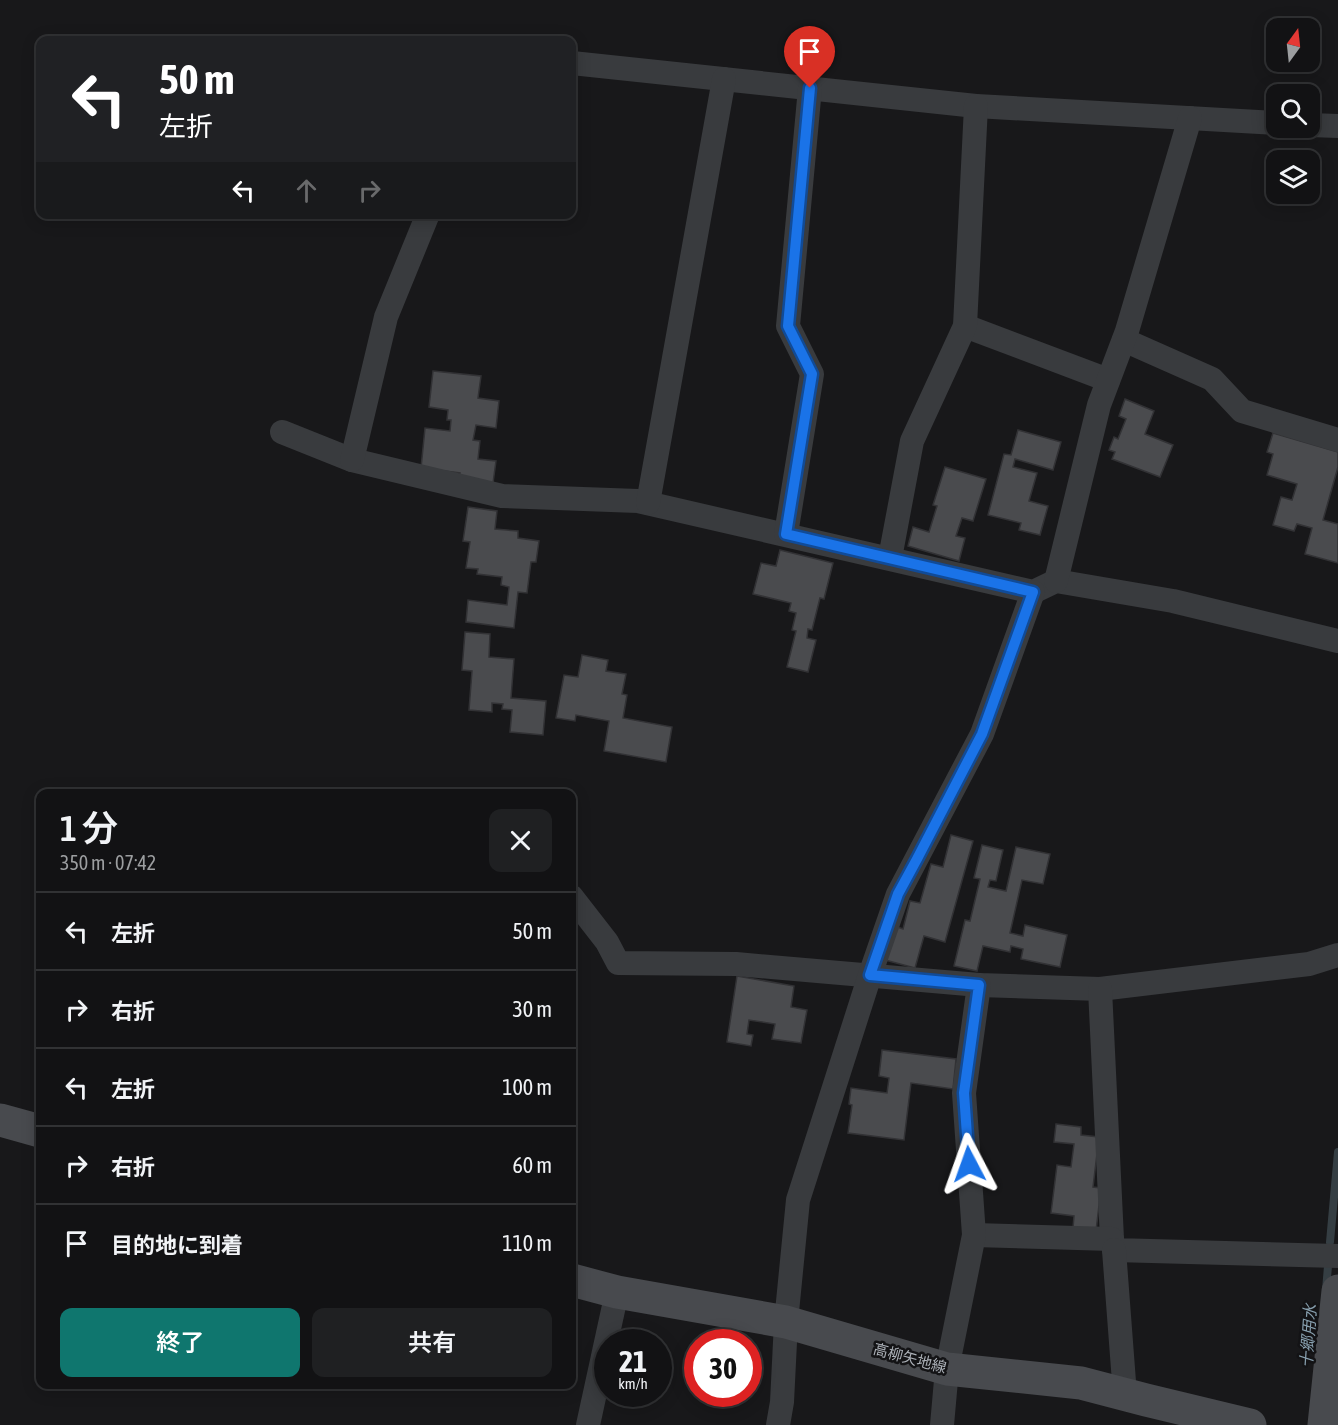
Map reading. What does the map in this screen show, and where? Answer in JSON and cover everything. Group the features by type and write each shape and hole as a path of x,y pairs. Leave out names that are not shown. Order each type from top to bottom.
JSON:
{"main road":[{"path":"0,1120 36,1130"},
{"name":"高柳矢地線","path":"576,1281 617,1292 786,1322 946,1369 1080,1383 1250,1425"},
{"path":"1326,1424 1338,1291"}],"street":[{"path":"576,63 976,106 1266,122"},
{"path":"648,503 724,79"},
{"path":"786,534 812,374 788,326 810,88"},
{"path":"890,558 912,441 965,326 976,106"},
{"path":"1056,581 1099,405 1124,340 1190,118"},
{"path":"1320,125 1338,126"},
{"path":"352,460 386,317 426,219"},
{"path":"965,326 1108,380"},
{"path":"1124,340 1212,379 1242,411 1338,440"},
{"path":"282,432 352,460 502,496 638,501 1033,592 1056,581 1173,601 1338,640"},
{"path":"778,1425 782,1402 786,1322 798,1200 898,894 982,734 1033,592"},
{"path":"576,902 607,942 618,963 736,964 979,985 1100,989 1309,964 1338,955"},
{"path":"942,1425 946,1369 974,1235 964,1093 979,985"},
{"path":"1100,989 1113,1244 1125,1395"},
{"path":"974,1235 1338,1256"},
{"path":"588,1425 617,1292"}],"building":[{"path":"433,371 481,376 478,398 499,401 496,428 476,425 473,440 480,441 478,459 496,461 493,483 459,479 460,473 421,468 425,428 450,431 451,420 447,420 448,410 429,407"},
{"path":"1125,399 1154,411 1145,434 1173,445 1160,477 1112,459 1115,452 1109,450 1114,437 1118,439 1126,419 1119,416"},
{"path":"1018,430 1061,442 1053,470 1015,459 1013,467 1037,473 1029,501 1048,506 1040,535 1019,530 1021,523 988,515 1004,454 1011,455"},
{"path":"1273,433 1338,452 1338,467 1323,520 1338,524 1338,563 1305,554 1312,528 1297,524 1294,531 1273,525 1281,497 1292,500 1297,484 1267,475 1273,454 1267,452"},
{"path":"945,467 986,479 973,521 962,518 956,536 965,538 959,561 908,546 913,527 929,532 937,506 933,505"},
{"path":"468,507 497,511 495,529 518,531 518,538 539,541 536,562 531,562 527,593 518,592 514,628 466,622 468,600 507,605 509,587 501,585 502,577 477,574 478,569 466,568 470,542 463,541"},
{"path":"780,550 833,563 824,599 820,598 812,630 808,629 807,638 816,640 808,672 787,667 796,631 792,630 796,613 789,611 791,603 753,594 761,563 776,566"},
{"path":"465,632 490,634 489,657 514,659 511,698 546,701 543,735 510,732 512,710 502,709 503,704 492,703 492,712 469,710 472,671 462,670"},
{"path":"582,655 608,660 606,671 626,674 622,694 627,695 623,718 672,727 666,762 604,751 609,721 576,715 575,721 556,718 564,675 578,677"},
{"path":"951,835 973,841 945,942 924,936 915,968 885,960 895,926 903,929 910,901 920,903 931,864 943,867"},
{"path":"982,845 1003,850 996,881 990,880 988,887 1006,891 1016,847 1050,854 1043,884 1022,880 1010,933 1023,936 1025,925 1067,935 1060,967 1021,959 1023,949 1011,946 1010,952 983,946 977,971 954,966 965,920 970,921 980,879 974,878"},
{"path":"737,976 794,986 791,1007 807,1010 801,1043 772,1039 775,1024 749,1020 747,1034 753,1035 751,1046 727,1042"},
{"path":"882,1050 956,1059 953,1089 911,1083 904,1140 848,1133 852,1105 849,1104 851,1088 887,1093 889,1078 879,1076"},
{"path":"1056,1124 1081,1127 1081,1135 1099,1137 1093,1187 1101,1188 1096,1231 1073,1228 1074,1216 1051,1213 1057,1165 1071,1167 1074,1144 1054,1142"}],"waterway":[{"name":"十郷用水","path":"1330,1242 1338,1152"},
{"name":"十郷用水","path":"1326,1290 1328,1266"}],"route":[{"path":"810,88 788,326 812,374 786,534 1033,592 982,734 898,894 870,975 979,985 964,1093 969,1164"}]}
